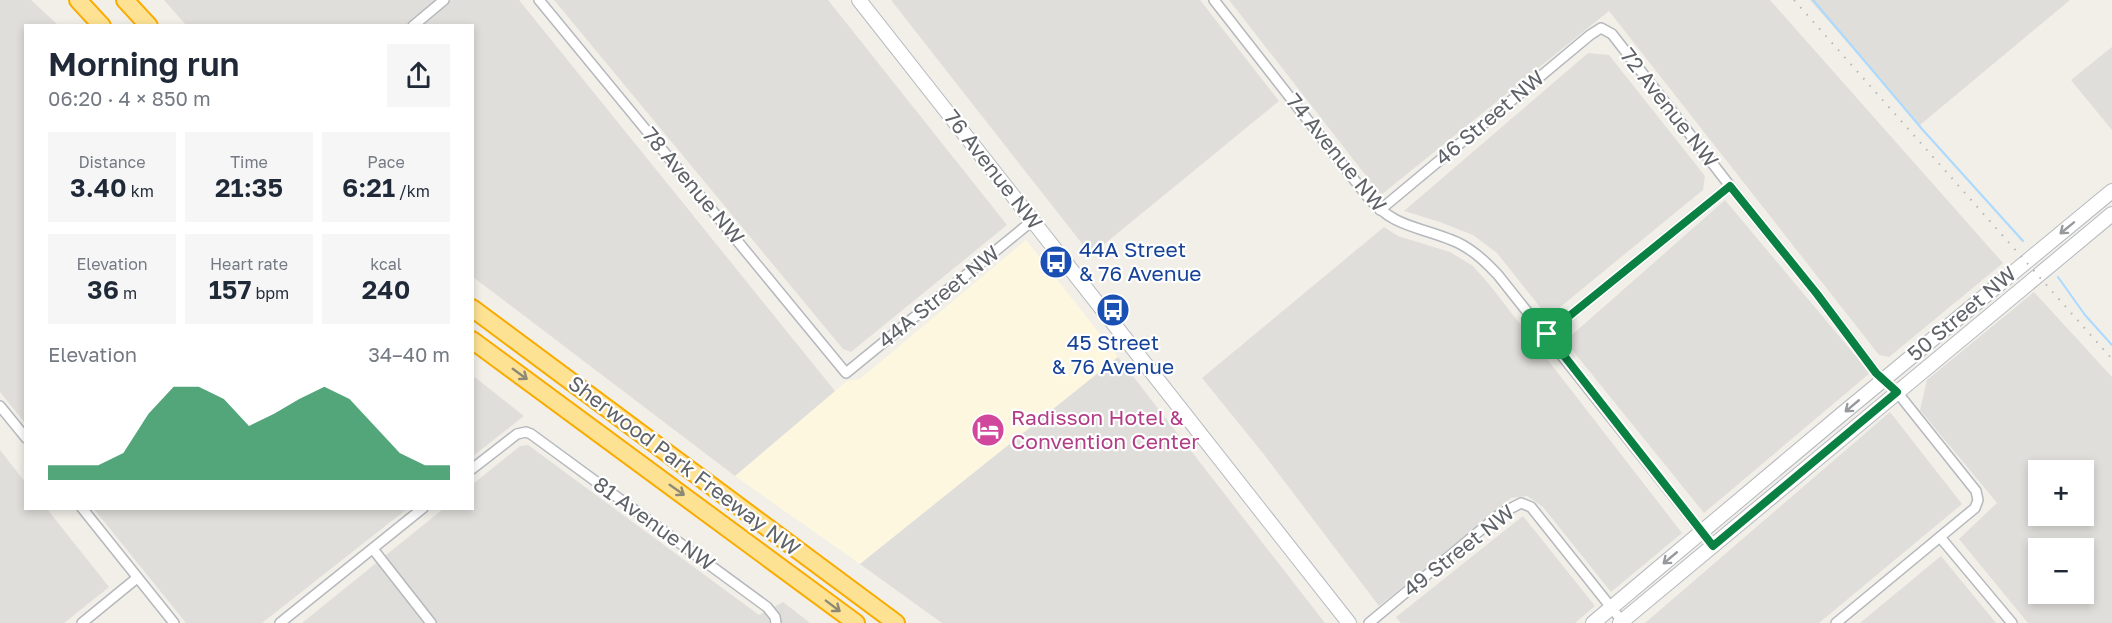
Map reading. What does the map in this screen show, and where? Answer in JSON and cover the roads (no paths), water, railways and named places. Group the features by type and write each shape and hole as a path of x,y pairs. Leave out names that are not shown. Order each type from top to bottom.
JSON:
{"highway":[{"path":"78,0 100,24"},
{"path":"127,2 147,24"},
{"name":"Sherwood Park Freeway NW","path":"474,309 896,623"},
{"name":"Sherwood Park Freeway NW","path":"474,341 856,623"}],"main road":[{"name":"76 Avenue NW","path":"859,0 1349,623"},
{"name":"50 Street NW","path":"1593,623 1882,380 2112,191"},
{"name":"50 Street NW","path":"1621,622 2112,214"}],"street":[{"path":"415,24 444,0"},
{"name":"78 Avenue NW","path":"538,0 846,373"},
{"name":"74 Avenue NW","path":"1214,0 1380,210 1398,222 1450,239 1476,254 1498,275 1713,546"},
{"name":"46 Street NW","path":"1380,210 1601,28"},
{"name":"72 Avenue NW","path":"1601,28 1612,34 1882,380 1897,392 1976,491 1978,500 1975,508 1940,537"},
{"path":"1547,334 1730,186"},
{"name":"44A Street NW","path":"846,373 1032,221"},
{"path":"0,406 24,436"},
{"name":"81 Avenue NW","path":"474,468 512,438 526,432 538,437 767,607 776,617 776,622"},
{"name":"49 Street NW","path":"1369,623 1500,514 1521,503 1531,507 1611,608"},
{"path":"84,510 174,623"},
{"path":"279,623 421,510"},
{"path":"1836,623 1940,537 2012,623"},
{"path":"372,549 431,623"},
{"path":"82,623 137,578"},
{"path":"1611,608 1621,622"}],"waterway":[{"path":"1813,0 1922,129 2023,241"},
{"path":"2058,277 2085,315 2112,345"}],"railway":[{"path":"1794,0 2112,359"}],"place":[{"name":"44A Street & 76 Avenue","path":"1056,262"},
{"name":"45 Street & 76 Avenue","path":"1113,310"},
{"name":"Radisson Hotel & Convention Center","path":"988,430"}]}
